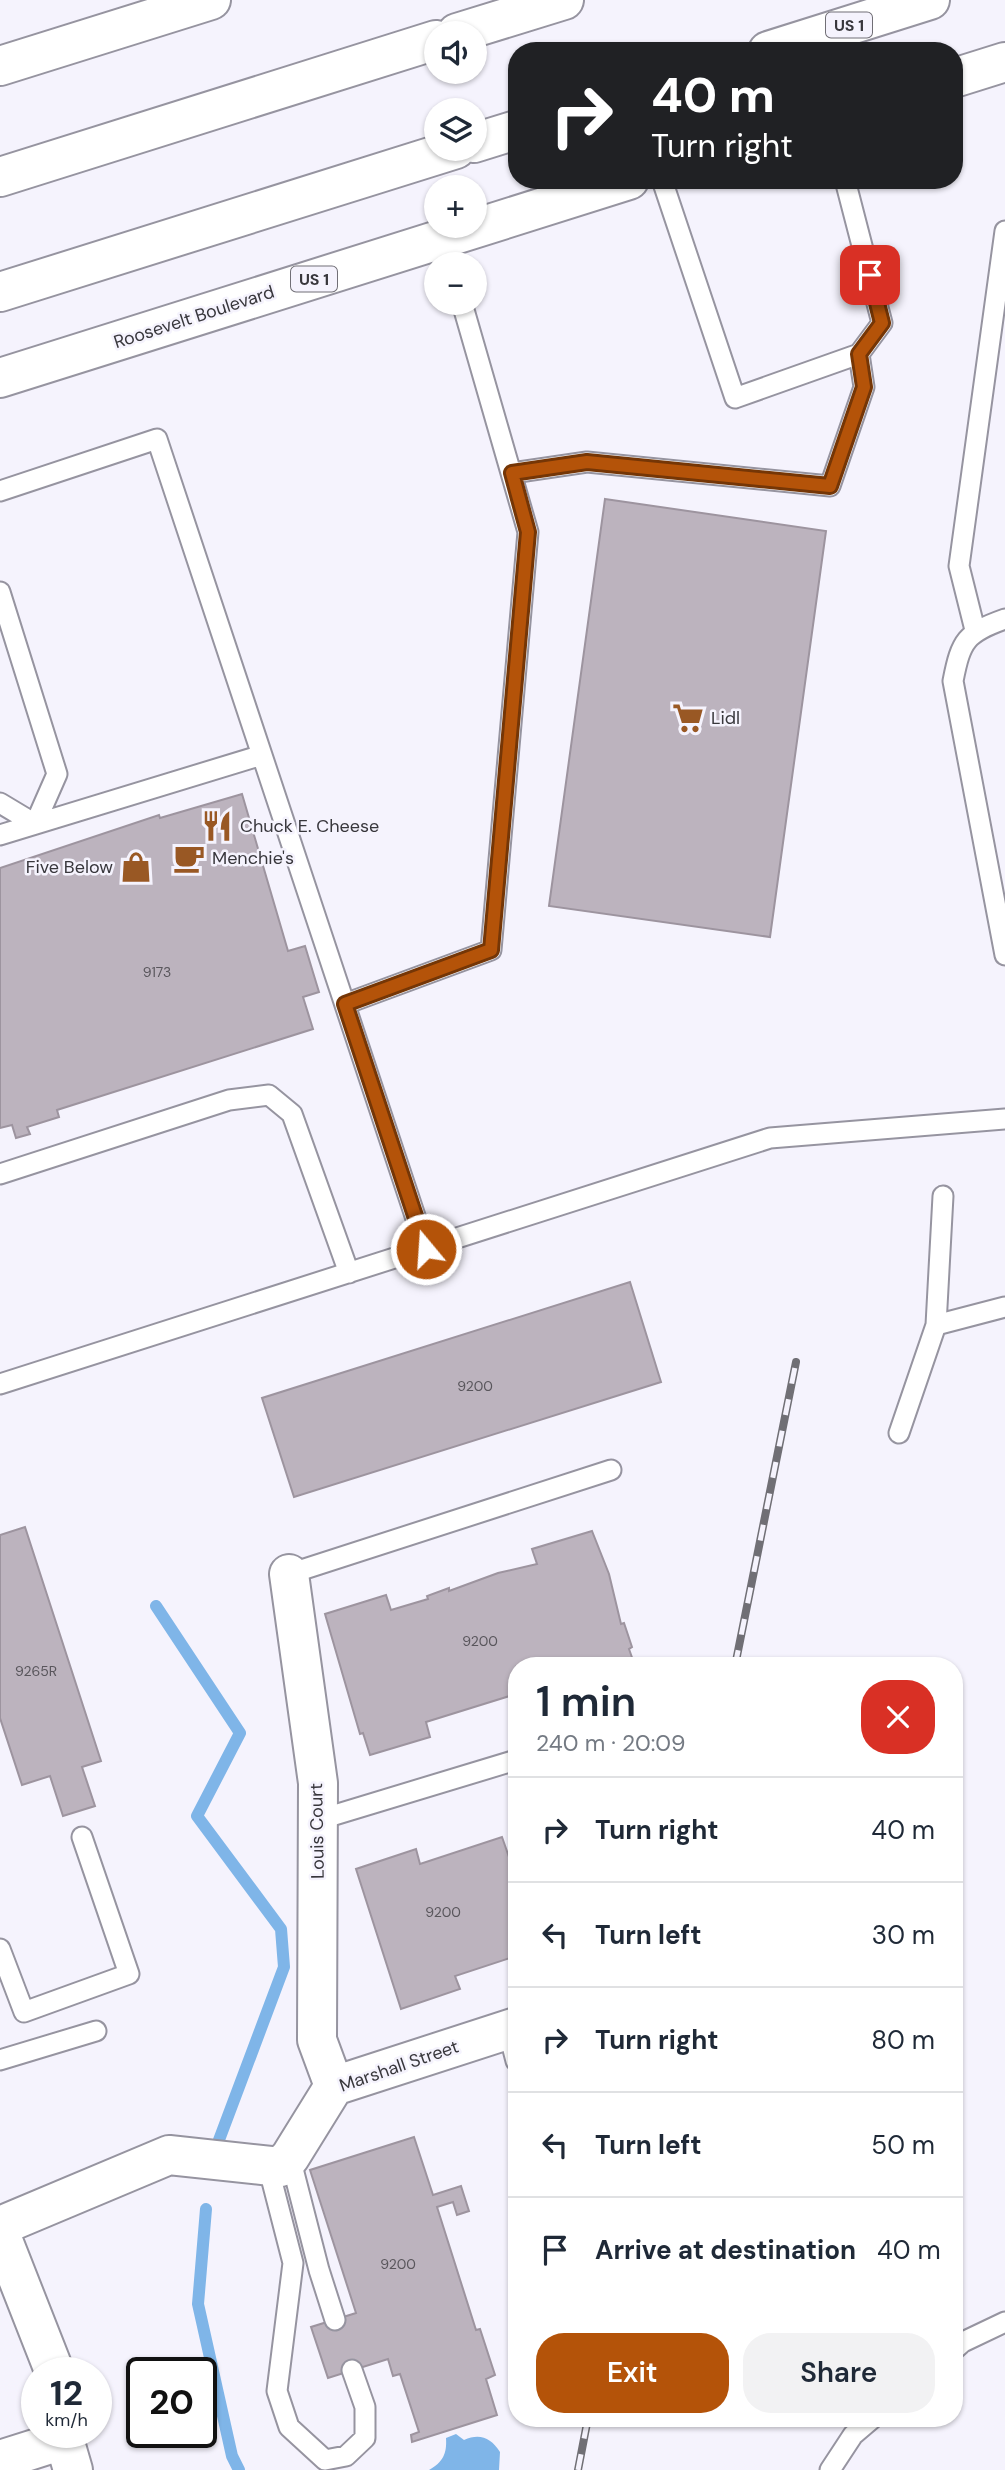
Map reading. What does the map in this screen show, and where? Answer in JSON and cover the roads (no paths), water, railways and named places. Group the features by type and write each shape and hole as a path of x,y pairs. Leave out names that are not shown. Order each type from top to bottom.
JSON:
{"main road":[{"path":"0,66 211,0"},
{"path":"487,24 564,0"},
{"name":"US 1","path":"797,42 930,0"},
{"path":"0,177 424,44"},
{"path":"963,75 1005,62"},
{"path":"487,139 508,132"},
{"path":"0,292 424,159"},
{"name":"Roosevelt Boulevard","path":"0,378 446,251 605,189"},
{"name":"Louis Court","path":"289,1574 318,1783 317,2040 334,2087"},
{"name":"Marshall Street","path":"279,2161 334,2087 508,2040"},
{"path":"0,2226 170,2155 279,2161"},
{"path":"0,2233 49,2357"},
{"path":"0,2460 61,2448"}],"lane":[{"path":"665,189 736,398 859,354 882,323 847,189"},
{"path":"975,630 959,566 1005,232"},
{"path":"345,1004 491,950 528,532 466,315"},
{"path":"512,473 587,462 830,486 864,387 859,354"},
{"path":"0,491 157,439 426,1249"},
{"path":"0,592 57,774 35,824"},
{"path":"1005,619 975,630 958,653 953,681 1005,955"},
{"path":"0,835 262,755"},
{"path":"0,803 35,824"},
{"path":"0,1174 229,1100 270,1095 292,1114 349,1273"},
{"path":"0,1384 770,1138 1005,1119"},
{"path":"899,1433 936,1325 943,1196"},
{"path":"936,1325 1005,1307"},
{"path":"289,1574 611,1470"},
{"path":"318,1820 508,1762"},
{"path":"0,1949 24,2012 129,1974 82,1837"},
{"path":"0,2060 96,2031"},
{"path":"279,2161 335,2320"},
{"path":"279,2161 293,2263 277,2391 289,2427 324,2460 346,2456 365,2438 365,2407 352,2370"},
{"path":"963,2338 1005,2322"},
{"path":"830,2470 853,2435 862,2427"}],"water":[{"path":"456,2434 464,2440 480,2437 493,2443 500,2452 499,2470 429,2470 443,2457 446,2438"}],"waterway":[{"path":"156,1606 240,1733 197,1816 281,1929 284,1967 219,2140"},
{"path":"206,2209 198,2304 232,2456 239,2470"}],"railway":[{"path":"737,1657 796,1362"},
{"path":"578,2470 586,2427"}],"place":[{"name":"Lidl","path":"688,718"},
{"name":"Chuck E. Cheese","path":"217,826"},
{"name":"Menchie's","path":"189,858"},
{"name":"Five Below","path":"136,867"}]}
